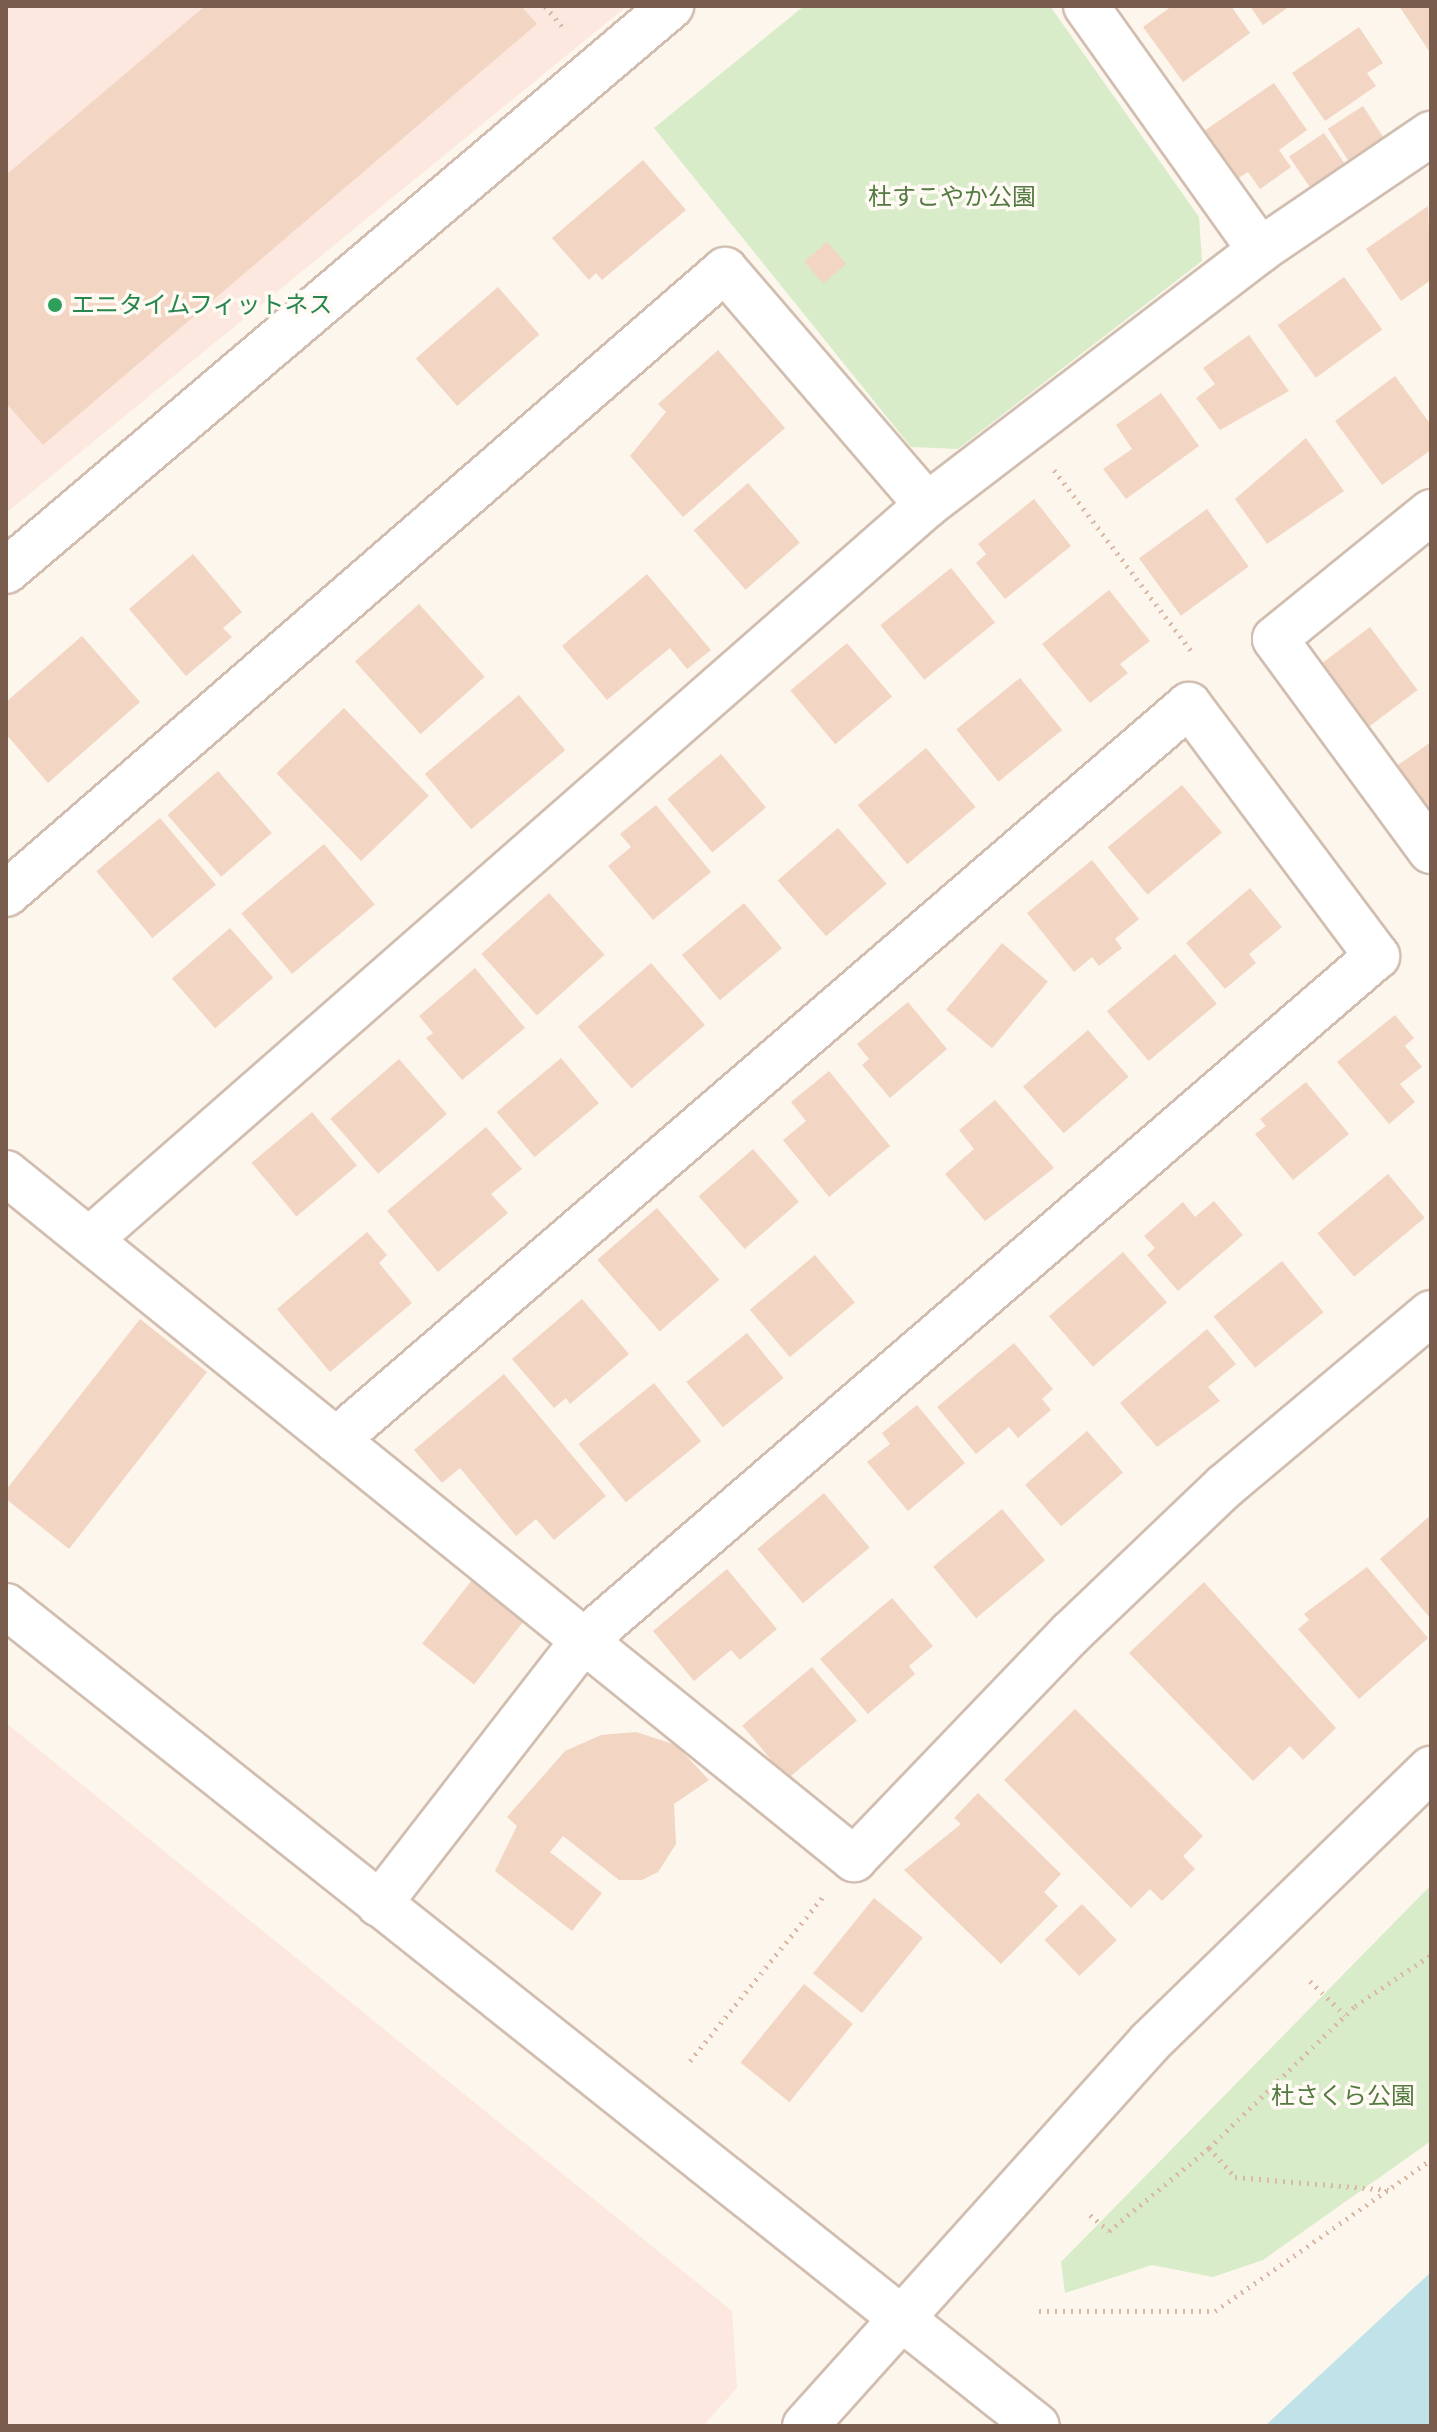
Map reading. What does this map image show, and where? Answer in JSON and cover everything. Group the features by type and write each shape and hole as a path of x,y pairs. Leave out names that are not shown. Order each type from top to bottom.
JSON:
{"street":[{"path":"6,571 671,6"},
{"path":"1086,6 1260,250"},
{"path":"89,1240 927,505 1260,250 1431,134"},
{"path":"6,894 725,270 927,505"},
{"path":"1431,512 1275,639 1431,851"},
{"path":"336,1440 1189,705 1377,956 583,1641 379,1904"},
{"path":"6,1173 854,1859 1192,1517 1431,1313"},
{"path":"6,1606 896,2318 1037,2426"},
{"path":"805,2426 896,2318 1150,2042 1431,1769"}],"path":[{"path":"690,2061 854,1859"},
{"path":"1090,2215 1109,2231 1209,2148 1345,2015 1431,1955"},
{"path":"1310,1981 1345,2015"},
{"path":"1209,2148 1235,2177 1390,2190"},
{"path":"1039,2311 1215,2311 1431,2160"}],"shaded area":[{"path":"6,6 627,6 6,513"},
{"path":"6,1723 732,2311 737,2388 703,2426 6,2426"}],"green space":[{"name":"杜すこやか公園","path":"804,6 1050,6 1199,217 1202,261 958,449 911,447 654,128"},
{"name":"杜さくら公園","path":"1431,1885 1431,2141 1263,2260 1213,2277 1152,2265 1065,2293 1061,2262"}],"water":[{"path":"1431,2272 1431,2426 1265,2426"}],"building":[{"path":"205,6 521,6 537,24 43,445 6,403 6,175"},
{"path":"1172,6 1231,6 1250,33 1183,82 1143,27"},
{"path":"1250,6 1290,6 1263,25"},
{"path":"1399,6 1431,6 1431,54"},
{"path":"1359,27 1383,63 1367,73 1376,86 1325,121 1292,73"},
{"path":"1274,83 1307,130 1279,150 1291,167 1260,189 1248,172 1237,179 1204,131"},
{"path":"1363,106 1386,141 1351,164 1328,129"},
{"path":"1324,133 1346,166 1312,190 1289,156"},
{"path":"643,160 686,210 602,280 596,273 589,280 552,238"},
{"path":"1428,206 1431,280 1401,301 1366,249"},
{"path":"827,242 846,264 823,284 804,262"},
{"path":"1344,277 1382,330 1316,378 1278,325"},
{"path":"498,287 539,335 457,406 416,359"},
{"path":"1249,335 1289,391 1220,430 1196,398 1215,384 1203,368"},
{"path":"718,350 785,428 683,517 630,456 666,412 658,404"},
{"path":"1395,376 1431,425 1431,450 1382,485 1335,421"},
{"path":"1161,393 1199,446 1126,499 1103,469 1132,449 1116,425"},
{"path":"1306,438 1344,491 1267,544 1235,499"},
{"path":"748,483 800,543 745,590 694,530"},
{"path":"1034,499 1071,546 1005,599 976,563 986,554 978,544"},
{"path":"1207,509 1249,566 1181,616 1139,558"},
{"path":"193,554 242,612 223,628 232,637 186,676 129,609"},
{"path":"951,568 995,622 924,680 880,625"},
{"path":"647,574 711,650 687,669 670,648 607,700 562,646"},
{"path":"1109,590 1150,641 1120,664 1128,673 1090,703 1042,644"},
{"path":"419,604 485,677 421,734 355,662"},
{"path":"1370,627 1418,690 1361,733 1313,670"},
{"path":"82,636 140,702 48,783 6,734 6,702"},
{"path":"847,643 892,697 835,744 790,691"},
{"path":"1020,678 1062,730 998,782 956,730"},
{"path":"519,695 565,750 471,829 425,774"},
{"path":"344,708 429,796 361,861 276,773"},
{"path":"1431,742 1431,827 1385,774"},
{"path":"926,748 975,807 907,864 858,805"},
{"path":"721,754 766,808 712,853 667,799"},
{"path":"218,771 272,833 221,877 167,815"},
{"path":"1182,785 1222,832 1148,895 1108,847"},
{"path":"656,805 711,872 653,920 608,866 631,847 620,834"},
{"path":"160,818 216,885 152,938 96,871"},
{"path":"838,828 887,884 826,936 778,880"},
{"path":"324,844 375,905 292,974 241,913"},
{"path":"1092,860 1139,919 1115,939 1122,948 1099,966 1092,957 1074,972 1027,913"},
{"path":"1250,888 1282,927 1249,954 1256,963 1225,989 1186,943"},
{"path":"549,893 605,955 537,1016 481,954"},
{"path":"744,903 782,948 720,1000 682,955"},
{"path":"230,928 273,978 215,1028 172,979"},
{"path":"1002,943 1048,982 992,1048 946,1010"},
{"path":"1175,954 1217,1004 1149,1061 1107,1011"},
{"path":"651,963 705,1025 632,1089 578,1027"},
{"path":"475,968 525,1028 462,1080 426,1038 433,1033 419,1016"},
{"path":"908,1002 947,1049 890,1098 862,1065 869,1059 857,1044"},
{"path":"1395,1015 1414,1038 1405,1046 1422,1067 1400,1084 1415,1102 1389,1124 1337,1062"},
{"path":"1088,1030 1129,1077 1064,1133 1023,1086"},
{"path":"561,1058 599,1103 535,1157 497,1112"},
{"path":"399,1059 447,1114 378,1174 330,1119"},
{"path":"829,1071 890,1146 829,1197 783,1140 806,1121 791,1102"},
{"path":"1306,1082 1349,1134 1293,1180 1255,1134 1266,1126 1260,1119"},
{"path":"995,1100 1054,1168 985,1221 945,1174 974,1149 959,1130"},
{"path":"312,1112 357,1166 296,1216 251,1163"},
{"path":"486,1127 522,1169 491,1194 508,1213 438,1272 387,1211"},
{"path":"753,1149 799,1202 745,1249 699,1196"},
{"path":"1388,1174 1425,1218 1354,1277 1318,1233"},
{"path":"1214,1201 1243,1235 1178,1291 1147,1255 1155,1248 1144,1236 1183,1202 1195,1217"},
{"path":"657,1208 719,1280 660,1332 597,1260"},
{"path":"367,1232 387,1255 379,1263 412,1303 330,1372 277,1309"},
{"path":"1123,1252 1167,1303 1093,1367 1049,1316"},
{"path":"815,1255 855,1302 790,1357 750,1310"},
{"path":"1282,1261 1324,1312 1255,1368 1214,1316"},
{"path":"582,1299 629,1354 570,1404 566,1398 554,1408 512,1359"},
{"path":"140,1319 207,1372 69,1549 6,1499 6,1490"},
{"path":"1207,1329 1236,1364 1208,1387 1220,1401 1157,1447 1120,1403"},
{"path":"747,1333 784,1378 723,1427 686,1382"},
{"path":"1014,1343 1053,1389 1042,1399 1051,1410 1018,1438 1009,1427 976,1454 937,1407"},
{"path":"504,1374 606,1496 554,1540 536,1519 516,1536 460,1468 442,1483 414,1450"},
{"path":"654,1383 701,1441 626,1502 579,1444"},
{"path":"917,1405 965,1463 908,1511 867,1462 890,1444 882,1433"},
{"path":"1087,1431 1123,1473 1061,1526 1025,1485"},
{"path":"824,1493 870,1547 803,1603 757,1549"},
{"path":"1002,1509 1045,1560 976,1618 933,1567"},
{"path":"1431,1515 1431,1619 1380,1559"},
{"path":"1367,1567 1428,1638 1359,1699 1298,1629 1309,1620 1304,1614"},
{"path":"727,1569 777,1629 740,1660 731,1650 694,1681 653,1631"},
{"path":"472,1580 524,1621 474,1684 422,1644"},
{"path":"1204,1582 1336,1728 1303,1760 1290,1746 1253,1781 1129,1653"},
{"path":"892,1598 933,1646 909,1666 915,1674 868,1714 820,1659"},
{"path":"812,1667 857,1721 787,1779 742,1725"},
{"path":"1075,1709 1203,1836 1183,1856 1195,1869 1162,1901 1150,1889 1131,1908 1004,1780"},
{"path":"636,1732 676,1745 709,1780 674,1804 676,1844 658,1872 642,1880 619,1880 563,1836 550,1852 602,1893 572,1931 495,1871 517,1826 507,1817 565,1751 601,1735"},
{"path":"978,1793 1061,1874 1044,1892 1058,1906 1001,1964 904,1870 961,1824 954,1818"},
{"path":"874,1898 923,1938 862,2013 813,1973"},
{"path":"1082,1904 1117,1940 1079,1976 1045,1940"},
{"path":"804,1984 853,2024 789,2102 740,2062"}],"place":[{"name":"エニタイムフィットネス","path":"55,305"}]}
